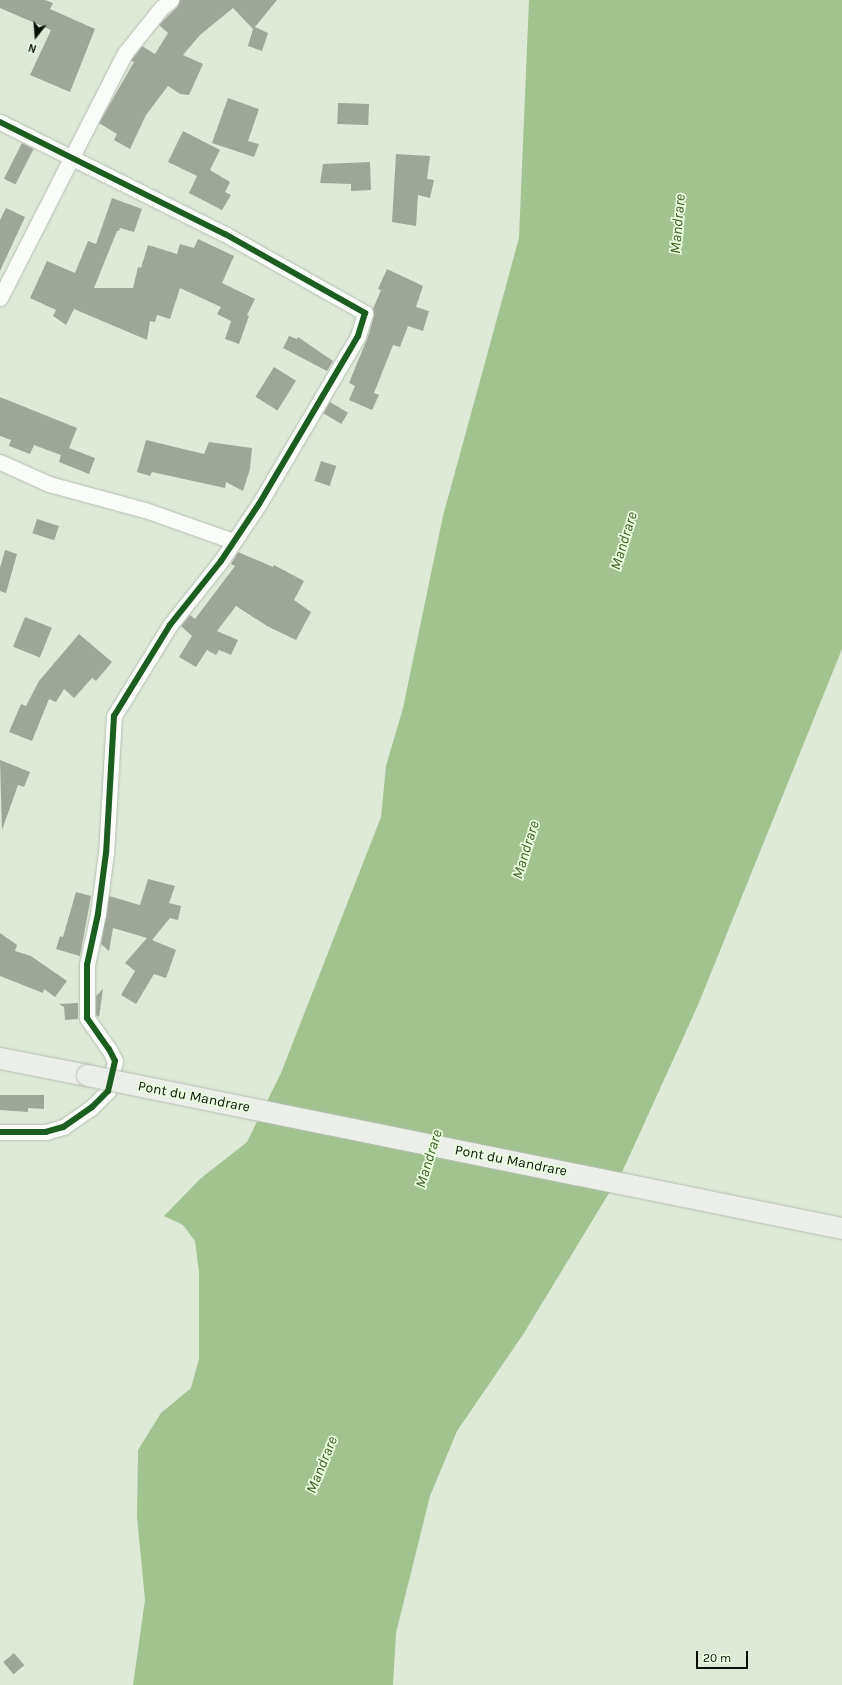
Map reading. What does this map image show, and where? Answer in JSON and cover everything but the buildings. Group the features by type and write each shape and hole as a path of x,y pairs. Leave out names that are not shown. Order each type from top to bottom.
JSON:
{"main road":[{"name":"Pont du Mandrare","path":"0,1058 842,1228"}],"street":[{"path":"0,298 126,53 161,8 172,0"},
{"path":"0,122 72,156 225,234 365,313 358,336 259,504 221,561 170,625 114,716 106,853 98,914 87,965 87,1018 110,1049 114,1061 108,1092 92,1106 63,1127 46,1132 0,1132"},
{"path":"0,462 49,484 145,510 233,541"}],"water":[{"name":"Mandrare","path":"529,0 842,0 842,649 698,1005 623,1170 524,1333 457,1431 430,1496 396,1633 393,1685 133,1685 145,1600 137,1517 138,1450 161,1413 191,1388 199,1359 199,1272 195,1241 183,1225 164,1216 200,1179 247,1142 281,1073 381,817 386,766 403,708 443,516 519,238"}],"cycle path":[{"path":"0,122 225,234 365,313 358,336 259,504 221,561 170,625 114,716 106,853 98,914 87,965 87,1018 109,1049 115,1061 108,1091 92,1107 63,1127 46,1132 0,1132"}]}
